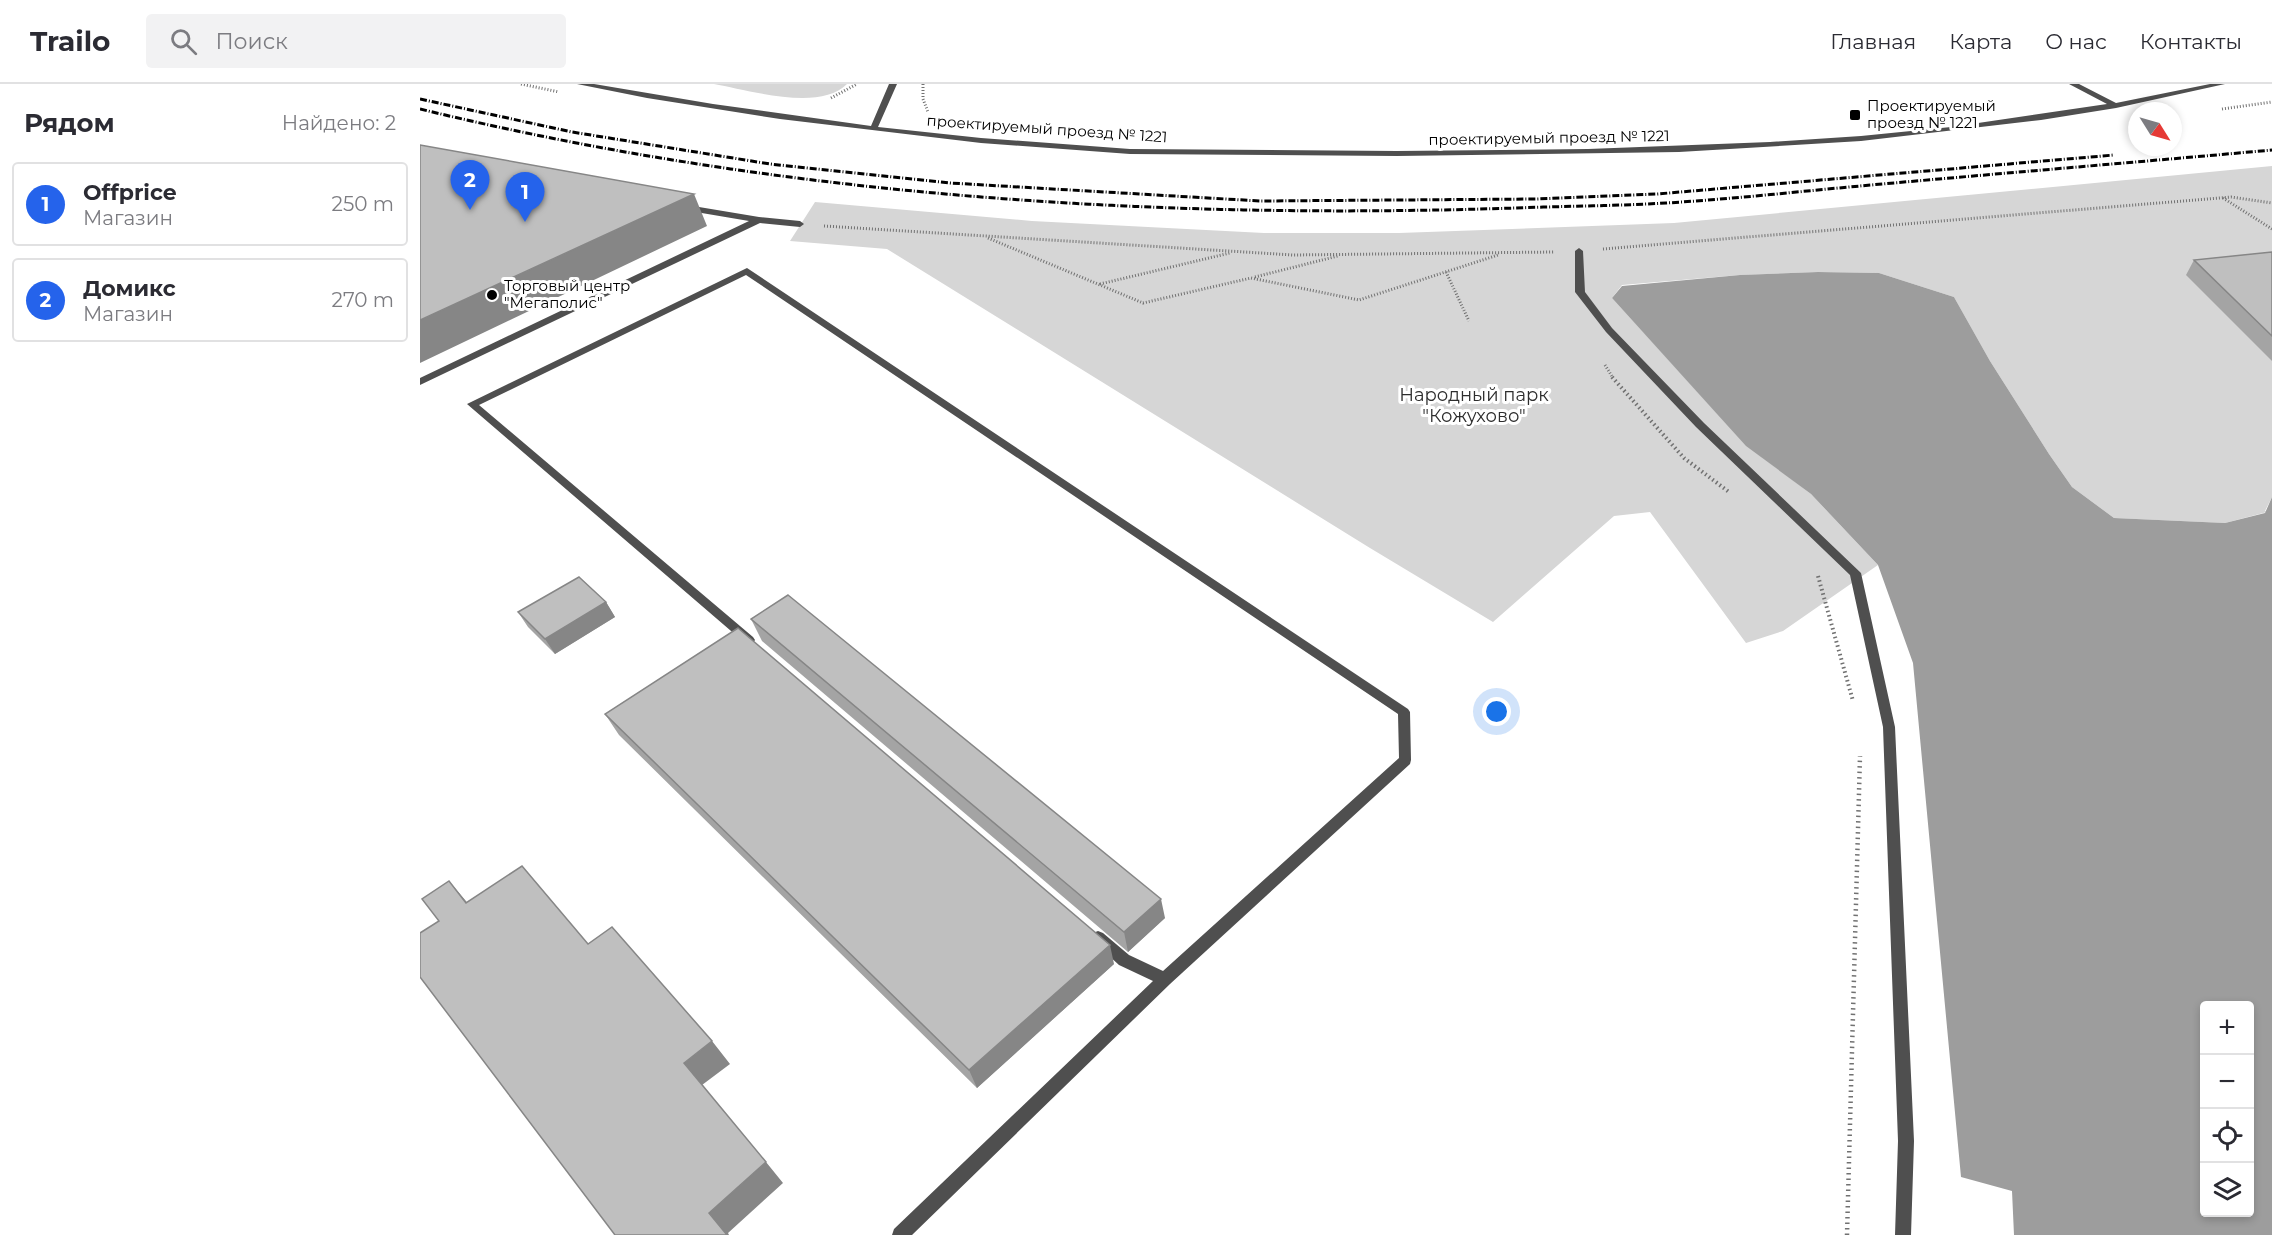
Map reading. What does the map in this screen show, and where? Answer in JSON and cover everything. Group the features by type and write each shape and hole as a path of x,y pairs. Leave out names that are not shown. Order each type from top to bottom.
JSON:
{"street":[{"name":"проектируемый проезд № 1221","path":"581,84 660,99 874,128 1117,151 1362,154 1574,152 1776,146 1904,136 2024,122 2221,84"},
{"path":"874,128 893,84"},
{"path":"2073,84 2116,106"},
{"path":"677,206 759,220 800,224"},
{"path":"420,382 723,235 759,220"},
{"path":"1579,251 1580,292 1609,330 1700,425 1855,573 1889,727 1906,1141 1903,1235"},
{"path":"762,651 472,404 747,271 1404,712 1405,760 1165,979 900,1235"},
{"path":"1088,929 1124,960 1165,979"}],"path":[{"path":"2214,111 2272,102"},
{"path":"800,224 1236,252 1344,255 1505,253 1579,251 2231,197 2272,203"},
{"path":"2222,198 2272,229"},
{"path":"985,237 1143,303 1344,255"},
{"path":"1099,284 1236,252"},
{"path":"1251,278 1359,300 1505,253"},
{"path":"1446,272 1469,321"},
{"path":"1600,357 1612,377 1684,458 1731,494"},
{"path":"1813,568 1818,577 1855,710"},
{"path":"1847,1235 1860,753"}],"green space":[{"path":"714,84 847,84 835,92 820,97 802,98 764,94"},
{"name":"Народный парк \"Кожухово\"","path":"2272,166 2272,497 2265,511 2267,512 2225,523 2114,518 2072,487 1990,361 1954,297 1879,273 1818,272 1740,275 1622,285 1612,298 1746,445 1811,494 1878,565 1783,631 1746,643 1650,512 1614,516 1493,622 887,249 790,241 815,202 1032,221 1264,233 1399,233 1674,223"}],"shaded area":[{"path":"1818,272 1879,273 1954,297 1990,361 2072,487 2114,518 2225,523 2265,513 2272,497 2272,1235 2014,1235 2012,1191 1961,1177 1913,663 1878,565 1811,494 1746,446 1612,298 1622,286 1740,275"}],"building":[{"name":"Торговый центр \"Мегаполис\"","path":"420,145 694,194 420,320"},
{"path":"2272,252 2272,336 2194,260"},
{"path":"579,577 606,602 545,639 518,612"},
{"path":"788,595 1161,899 1124,932 751,619"},
{"path":"738,628 1110,945 969,1070 605,714"},
{"path":"522,866 588,944 612,927 712,1041 684,1063 766,1162 709,1213 727,1235 615,1235 420,977 420,933 439,921 422,899 449,881 466,903"}],"railway":[{"path":"420,99 572,132 770,164 950,183 1260,201 1537,199 1657,194 2114,155"},
{"path":"420,109 555,139 691,163 827,182 965,196 1102,205 1240,210 1378,211 1666,203 2272,150"}],"place":[{"name":"Проектируемый проезд № 1221","path":"1855,115"},
{"name":"Домикс","path":"470,210"},
{"name":"Offprice","path":"525,222"},
{"name":"Торговый центр \"Мегаполис\"","path":"492,295"}]}
